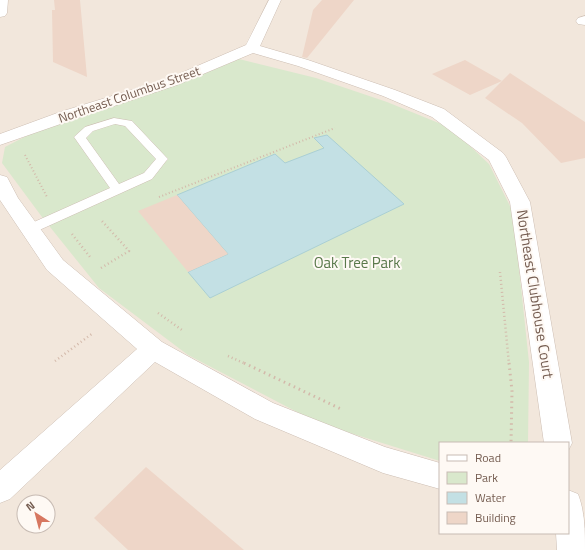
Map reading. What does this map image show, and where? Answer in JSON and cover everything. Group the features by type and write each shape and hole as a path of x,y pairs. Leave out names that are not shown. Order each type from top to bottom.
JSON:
{"street":[{"path":"252,48 275,0"},
{"name":"Northeast Columbus Street","path":"0,140 66,116 172,82 252,48"},
{"name":"Northeast Clubhouse Court","path":"252,48 303,63 389,93 438,113 497,157 520,202 558,442"},
{"path":"0,181 9,199 55,265 153,349 264,411 383,460 439,476"},
{"path":"0,489 153,349"},
{"path":"573,512 573,550"}],"lane":[{"path":"30,229 117,190 148,176 162,159 128,123 114,120 89,129 80,137 117,190"}],"path":[{"path":"152,200 334,128"},
{"path":"21,132 20,146 51,206 95,263"},
{"path":"105,273 99,269 129,251 100,220 108,217"},
{"path":"500,265 512,392 511,442"},
{"path":"152,308 182,331"},
{"path":"55,361 92,334"},
{"path":"223,353 344,410"}],"shaded area":[{"path":"0,0 585,0 585,550 0,550"}],"green space":[{"name":"Oak Tree Park","path":"239,59 316,78 387,102 451,128 489,164 513,212 529,362 528,442 439,442 439,461 318,423 188,355 99,288 42,217 2,163 5,147 32,133 184,82"}],"water":[{"path":"327,135 404,204 210,298 188,272 228,254 177,195 275,154 285,163 324,148 314,138"}],"building":[{"path":"54,0 80,0 87,77 53,62 52,10 55,10"},
{"path":"322,0 354,0 307,58 302,57 313,10"},
{"path":"465,60 502,81 470,95 432,74"},
{"path":"510,73 585,122 585,158 561,163 522,123 485,98"},
{"path":"177,195 228,254 188,272 138,211"},
{"path":"146,467 244,550 128,550 94,518"}]}
